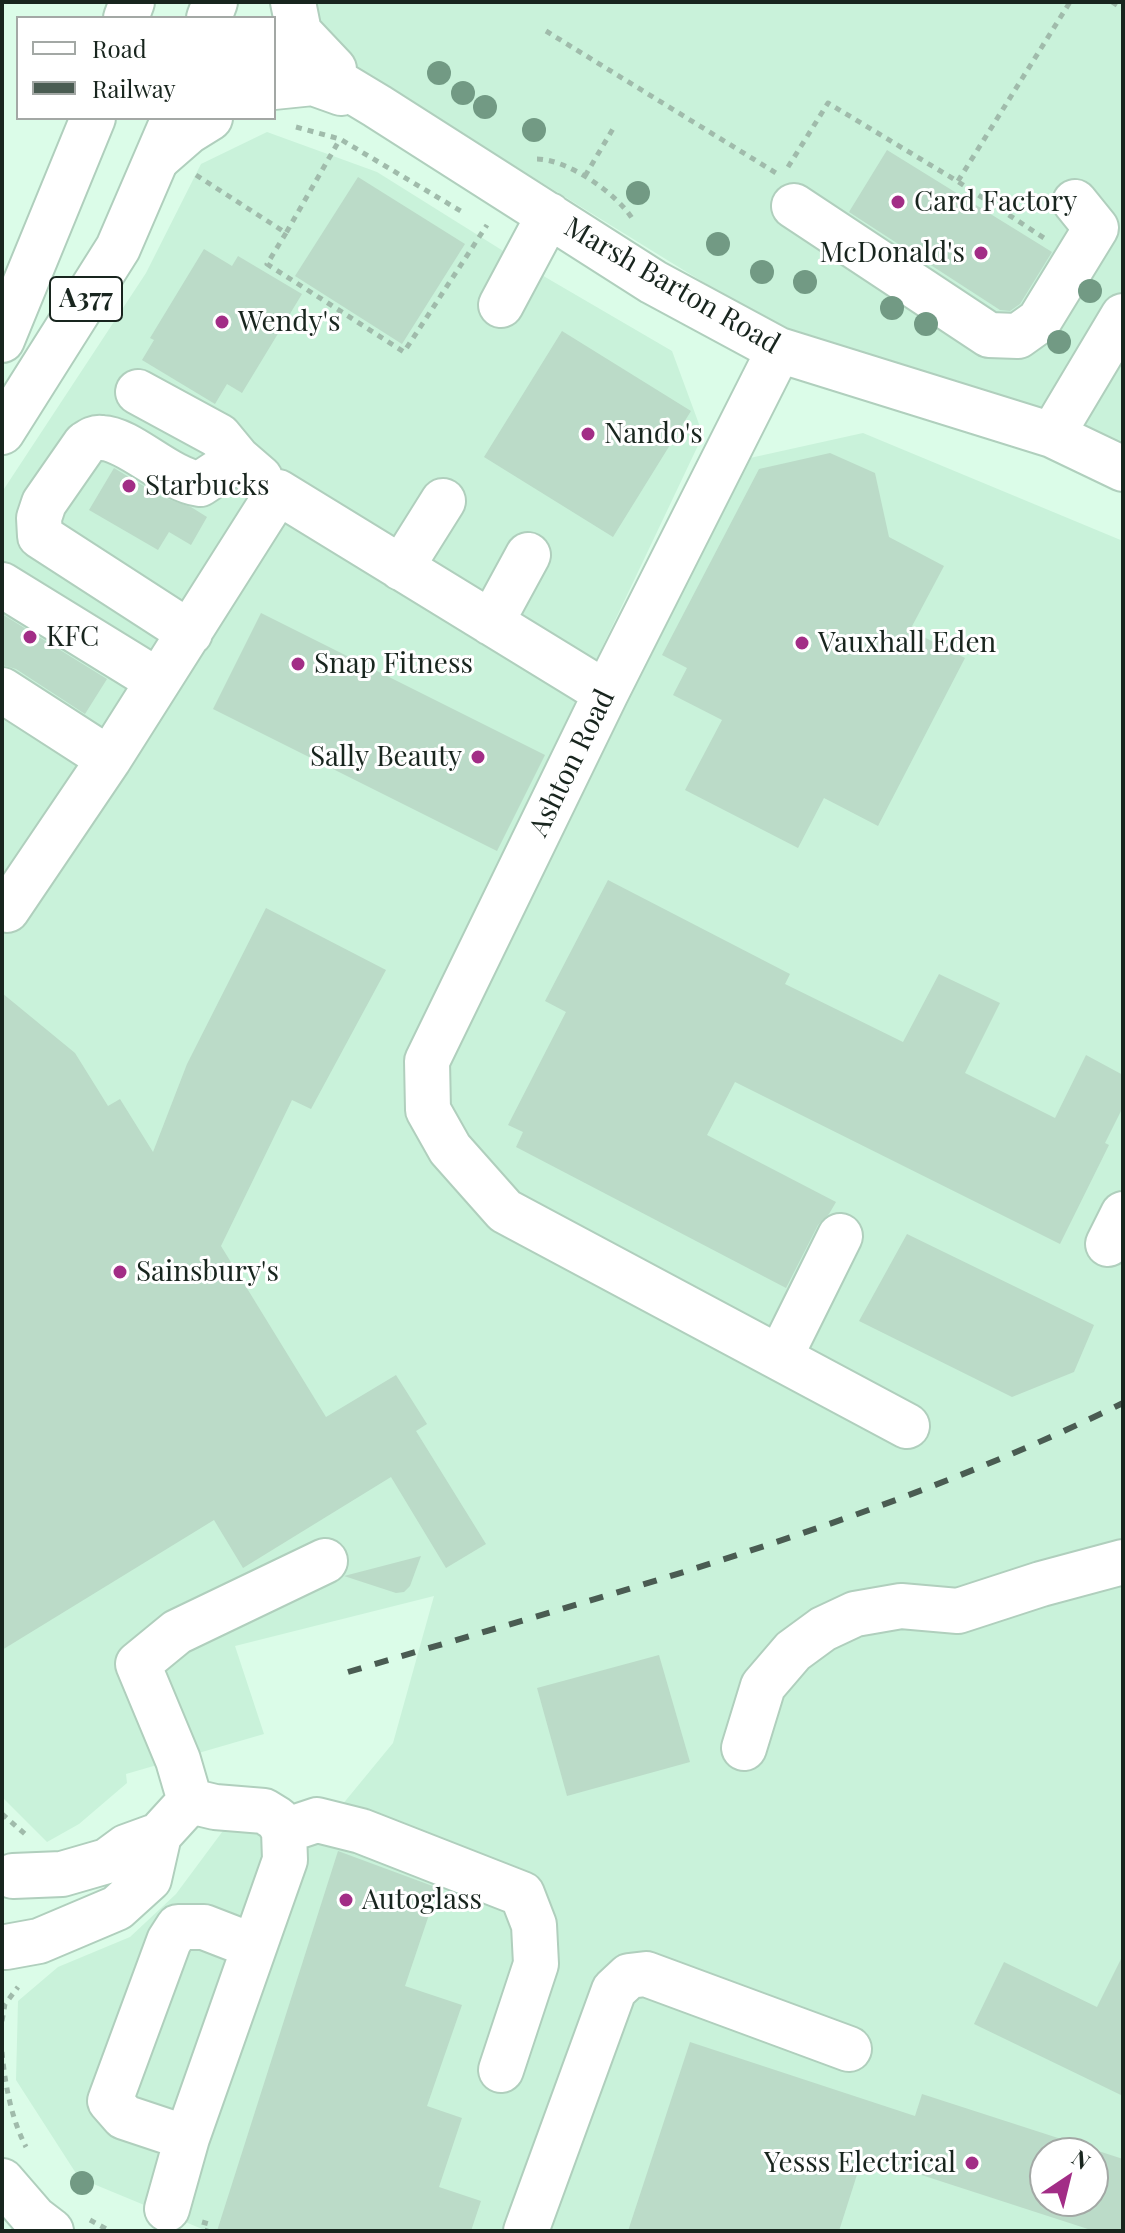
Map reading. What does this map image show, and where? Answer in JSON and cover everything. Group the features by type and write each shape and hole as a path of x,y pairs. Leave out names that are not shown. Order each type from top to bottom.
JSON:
{"main road":[{"name":"Marsh Barton Road","path":"293,2 299,32 370,103"},
{"name":"Marsh Barton Road","path":"276,45 653,282 779,350 1052,435 1123,469"},
{"name":"Marsh Barton Road","path":"280,105 313,83 370,103"},
{"name":"A377","path":"2,432 118,248 173,120"},
{"path":"158,158 207,120"},
{"name":"A377","path":"2,340 93,122"},
{"path":"794,206 989,335 1018,336 1039,321 1096,228 1075,202"},
{"path":"501,305 549,215"},
{"path":"1052,435 1123,316"},
{"name":"Ashton Road","path":"779,350 606,693 427,1061 428,1110 450,1149 505,1211 907,1426"},
{"path":"138,392 219,436 238,459 278,492 606,693"},
{"path":"190,633 40,536 39,518 44,503 85,444 94,438 113,440 185,481 200,484 238,459"},
{"path":"7,910 109,759 278,492"},
{"path":"401,568 443,501"},
{"path":"491,623 528,555"},
{"path":"2,585 158,681"},
{"path":"2,690 109,759"},
{"path":"780,1357 840,1236"},
{"path":"190,1801 178,1760 138,1664 177,1632 325,1561"},
{"path":"744,1748 763,1686 793,1651 823,1629 855,1614 901,1606 958,1611 1123,1562"},
{"path":"167,2209 187,2138 285,1860 284,1831 277,1819 264,1811 215,1807 190,1801"},
{"path":"4,1949 13,1934 18,1905 8,1866 62,1874 107,1861 126,1847 159,1835 190,1801"},
{"path":"284,1831 317,1820 361,1831 522,1894 534,1925 536,1964 501,2070"},
{"path":"4,1949 39,1941 117,1908 149,1879 159,1835"},
{"path":"117,1908 133,1923 169,1941"},
{"path":"187,2138 124,2117 110,2101 169,1941 178,1927 204,1927 253,1946"},
{"path":"526,2231 614,1990 629,1976 646,1974 849,2049"},
{"path":"16,2169 34,2218 68,2224"}],"path":[{"path":"957,181 1070,2"},
{"path":"1112,2 1123,9"},
{"path":"546,31 782,176 828,103 1047,240"},
{"path":"370,103 340,139 267,264 404,352 481,234"},
{"path":"280,105 529,254"},
{"path":"585,176 614,127"},
{"path":"158,158 189,171 286,233"},
{"path":"527,159 549,159 585,176 627,210 634,222"},
{"path":"2,2052 4,2076 19,2134 16,2169"},
{"path":"68,2224 110,2231"}],"shaded area":[{"path":"306,2 1123,2 1123,458 784,332 406,99 314,38"},
{"path":"267,132 377,172 540,274 672,351 703,435 487,890 520,909 750,458 863,433 1123,541 1123,2231 207,2231 79,2178 16,2080 18,2001 58,1967 130,1937 176,1894 231,1820 342,1805 393,1743 434,1596 235,1646 264,1734 126,1774 127,1783 79,1824 47,1842 2,1797 2,492 146,273 201,164"}],"building":[{"name":"McDonald's","path":"887,150 1052,252 1020,304 1010,311 1000,310 849,212"},
{"path":"358,177 465,244 402,344 295,276"},
{"name":"Wendy's","path":"204,249 232,266 238,256 302,294 242,393 227,384 215,404 142,360 154,340 150,338"},
{"name":"Nando's","path":"562,331 691,411 613,537 484,457"},
{"name":"Vauxhall Eden","path":"830,453 875,473 889,537 944,566 910,630 965,658 878,826 824,798 798,848 685,790 722,720 673,695 687,668 662,655 759,469"},
{"name":"Starbucks","path":"114,468 162,497 191,507 207,517 191,545 169,532 158,550 89,510"},
{"path":"261,613 545,755 497,851 213,709"},
{"name":"KFC","path":"2,614 107,679 85,714 16,669 2,665"},
{"path":"608,880 790,974 785,984 903,1042 939,974 1000,1003 965,1073 1055,1118 1086,1055 1123,1075 1123,1107 1105,1143 1109,1145 1060,1244 735,1082 707,1135 836,1202 818,1225 786,1288 516,1147 523,1132 508,1125 566,1012 545,1001"},
{"name":"Sainsbury's","path":"266,908 386,970 311,1109 292,1100 221,1246 326,1417 396,1375 427,1424 416,1431 486,1544 446,1568 391,1477 243,1568 214,1520 2,1650 2,993 75,1053 108,1106 120,1099 153,1152 187,1064"},
{"path":"907,1234 1094,1325 1074,1372 1012,1397 859,1321"},
{"path":"421,1556 410,1586 404,1592 396,1593 344,1576"},
{"path":"659,1655 690,1762 567,1796 537,1688"},
{"path":"338,1851 438,1888 405,1986 462,2005 427,2106 462,2118 439,2187 481,2201 471,2231 217,2231"},
{"path":"1123,1955 1123,2096 974,2024 1004,1962 1097,2007"},
{"path":"690,2042 915,2116 922,2094 1055,2137 1029,2137 1029,2210 863,2156 839,2231 628,2231"},
{"path":"1109,2154 1123,2159 1123,2231 1094,2231 1051,2217 1109,2217"}],"railway":[{"path":"348,1672 643,1585 838,1521 1030,1446 1123,1403"}],"place":[{"name":"Card Factory","path":"898,202"},
{"name":"McDonald's","path":"981,253"},
{"name":"Wendy's","path":"222,322"},
{"name":"Nando's","path":"588,434"},
{"name":"Starbucks","path":"129,486"},
{"name":"KFC","path":"30,637"},
{"name":"Vauxhall Eden","path":"802,643"},
{"name":"Snap Fitness","path":"298,664"},
{"name":"Sally Beauty","path":"478,757"},
{"name":"Sainsbury's","path":"120,1272"},
{"name":"Autoglass","path":"346,1900"},
{"name":"Yesss Electrical","path":"972,2163"}]}
